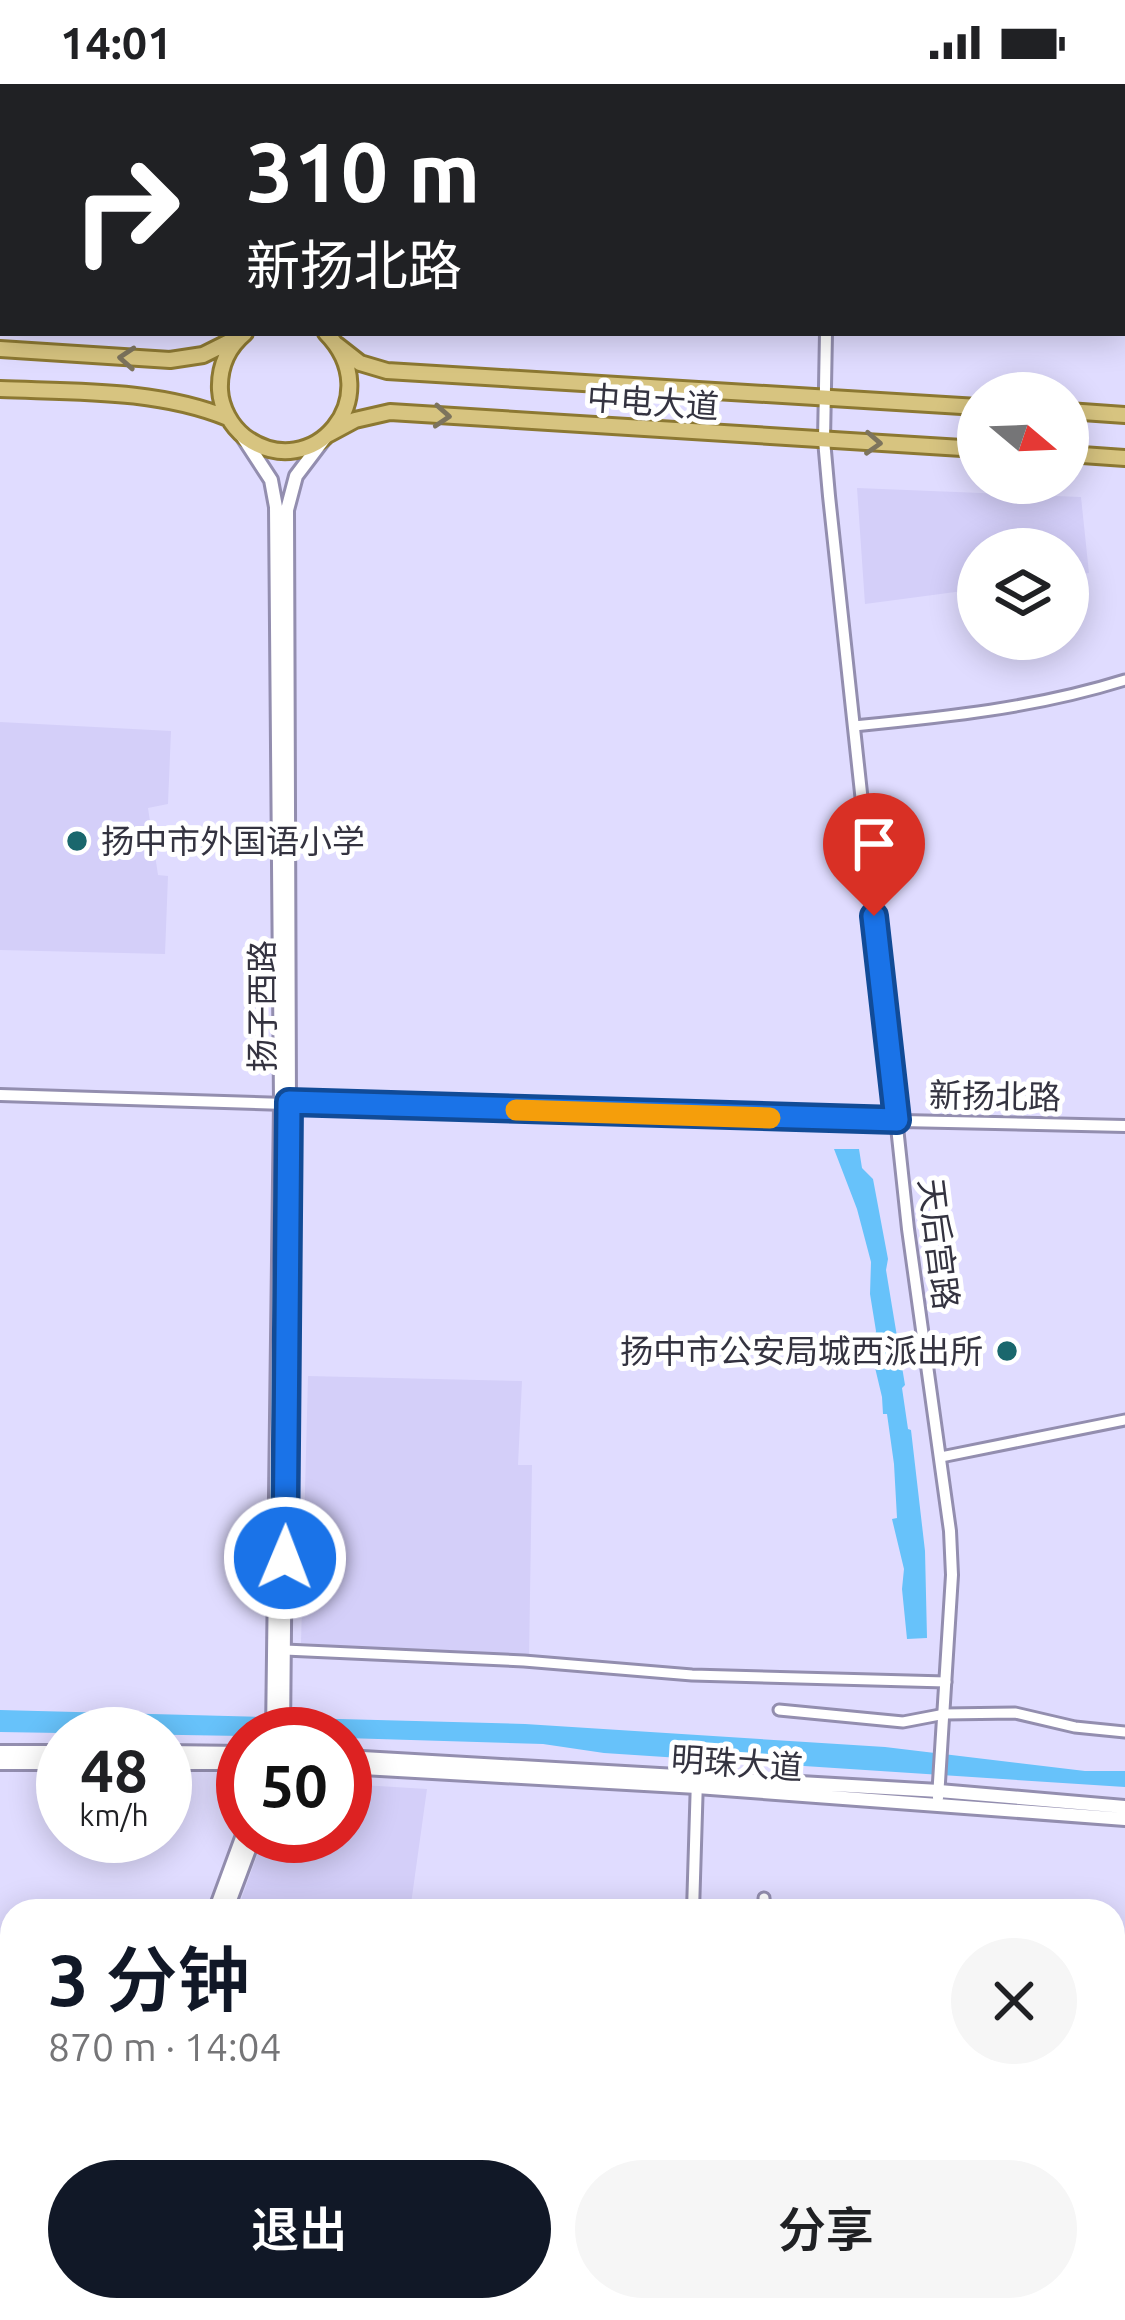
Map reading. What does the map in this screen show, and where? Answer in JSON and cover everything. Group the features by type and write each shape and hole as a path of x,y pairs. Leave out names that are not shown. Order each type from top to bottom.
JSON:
{"main road":[{"path":"0,350 170,360 203,355 240,336"},
{"path":"240,434 220,397 220,374 227,353 241,336"},
{"name":"中电大道","path":"332,339 360,363 387,371 957,405"},
{"path":"329,434 349,401 350,381 347,362 332,339"},
{"path":"0,389 161,398 228,418"},
{"name":"中电大道","path":"240,434 257,445 295,450 356,420 390,412 957,448"},
{"path":"1089,413 1125,415"},
{"name":"扬子西路","path":"240,434 271,480 276,507 285,1102 279,1707"},
{"name":"扬子西路","path":"279,1707 285,1650 287,510 296,476 329,434"},
{"path":"1089,455 1125,458"},
{"path":"0,1752 36,1752"},
{"name":"明珠大道","path":"372,1758 697,1782"},
{"path":"0,1762 36,1762"},
{"name":"明珠大道","path":"372,1768 939,1792 1125,1807"},
{"name":"明珠大道","path":"939,1792 1125,1819"},
{"path":"219,1899 233,1863"},
{"path":"230,1899 244,1863"}],"street":[{"name":"天后宫路","path":"826,336 824,440 908,1229 941,1457 952,1575 939,1792"},
{"path":"854,726 989,712 1125,680"},
{"name":"新扬北路","path":"0,1095 1125,1126"},
{"path":"941,1457 1125,1420"},
{"path":"285,1650 524,1660 692,1675 946,1682"},
{"path":"778,1710 903,1722 946,1714 1015,1713 1125,1732"},
{"path":"693,1899 697,1782"}],"shaded area":[{"path":"857,488 957,492 957,504 1082,504 1084,528 957,528 957,592 865,604"},
{"name":"扬中市外国语小学","path":"0,722 171,731 168,804 148,808 158,875 168,876 165,954 0,950"},
{"path":"308,1376 522,1381 518,1465 532,1465 529,1660 301,1643"},
{"path":"372,1786 427,1789 412,1899 241,1899 254,1863 372,1863"}],"water":[{"path":"834,1149 859,1149 862,1168 873,1179 911,1430 925,1551 927,1638 907,1639 904,1569 892,1519 897,1518 894,1464 872,1355 876,1331 871,1262"},
{"path":"0,1710 36,1711 36,1733 0,1732"},
{"path":"192,1715 216,1716 216,1736 192,1735"},
{"path":"372,1720 525,1724 885,1747 1085,1771 1125,1771 1125,1787 604,1753 543,1744 372,1739"}],"slow traffic":[{"path":"516,1110 770,1118"}],"place":[{"name":"扬中市外国语小学","path":"77,841"},
{"name":"扬中市公安局城西派出所","path":"1007,1351"}],"route":[{"path":"285,1558 289,1102 897,1120 874,916"}]}
